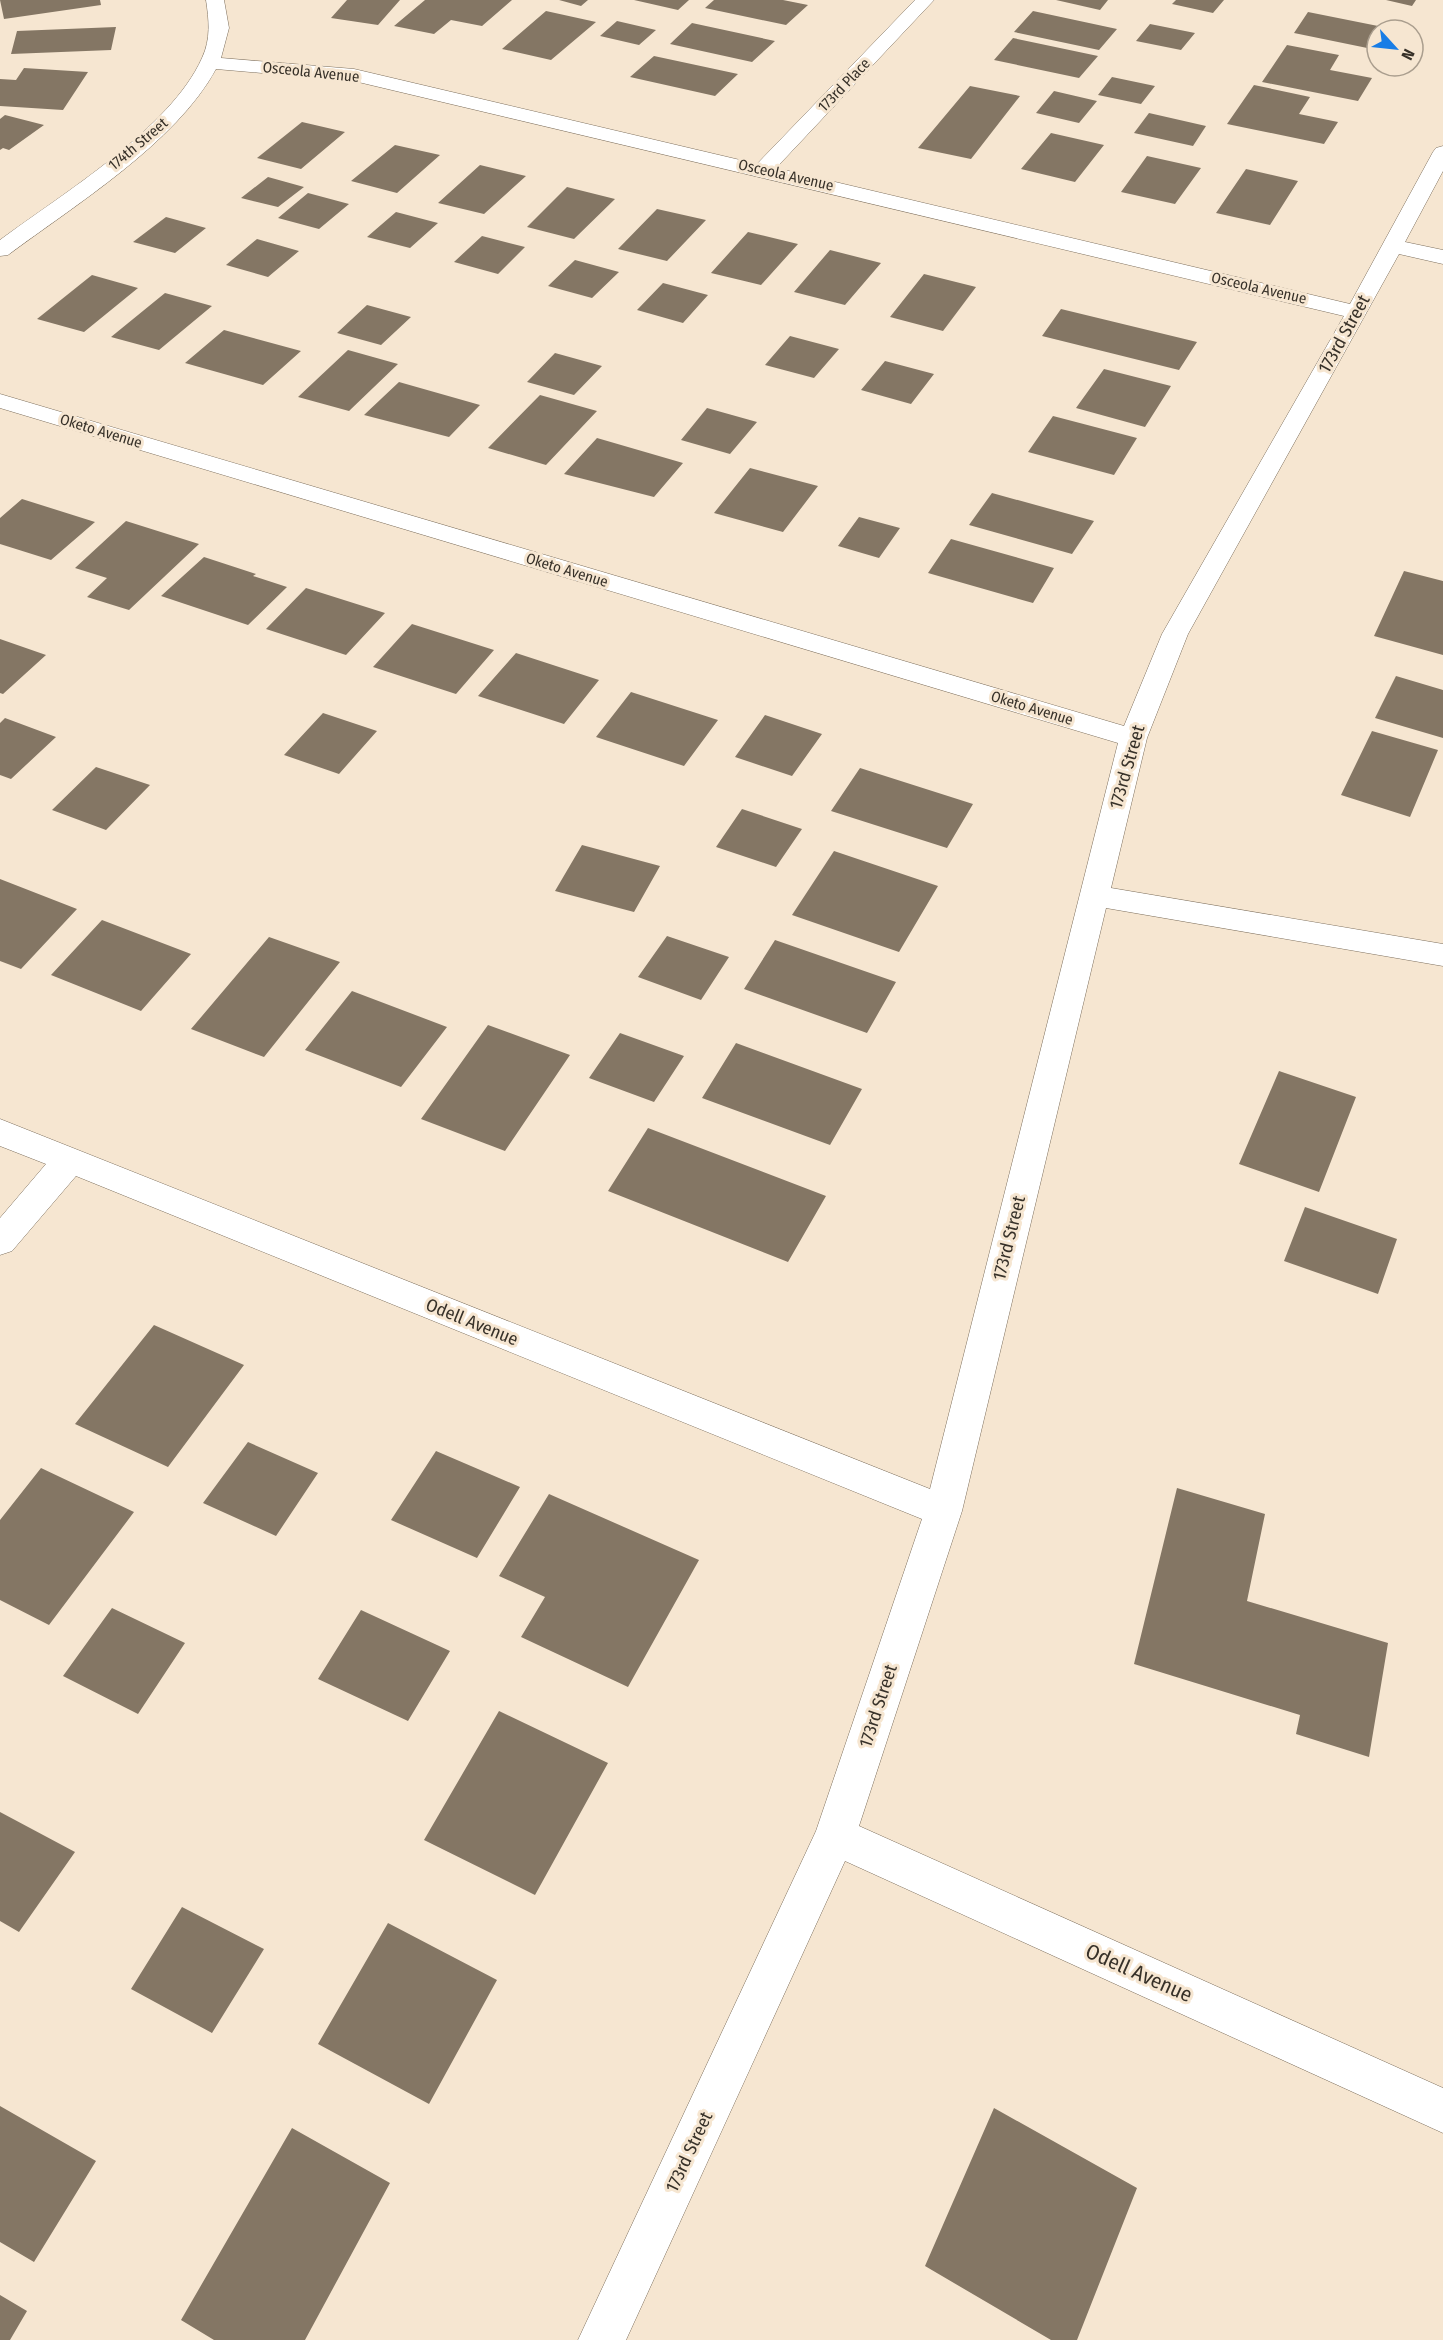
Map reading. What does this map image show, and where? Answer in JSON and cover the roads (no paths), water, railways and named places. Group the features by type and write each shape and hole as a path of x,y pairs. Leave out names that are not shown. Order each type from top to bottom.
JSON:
{"street":[{"name":"174th Street","path":"0,250 136,150 170,119 211,63 218,33 215,0"},
{"name":"173rd Place","path":"763,170 925,0"},
{"name":"Osceola Avenue","path":"211,63 354,75 1357,312"},
{"name":"173rd Street","path":"602,2340 835,1836 943,1511 1133,738 1175,634 1357,312 1443,152"},
{"path":"1392,246 1443,257"},
{"name":"Oketo Avenue","path":"0,401 1133,738"},
{"path":"1093,895 1443,955"},
{"name":"Odell Avenue","path":"0,1132 943,1511"},
{"path":"0,1241 70,1160"},
{"name":"Odell Avenue","path":"835,1836 1443,2111"}]}
